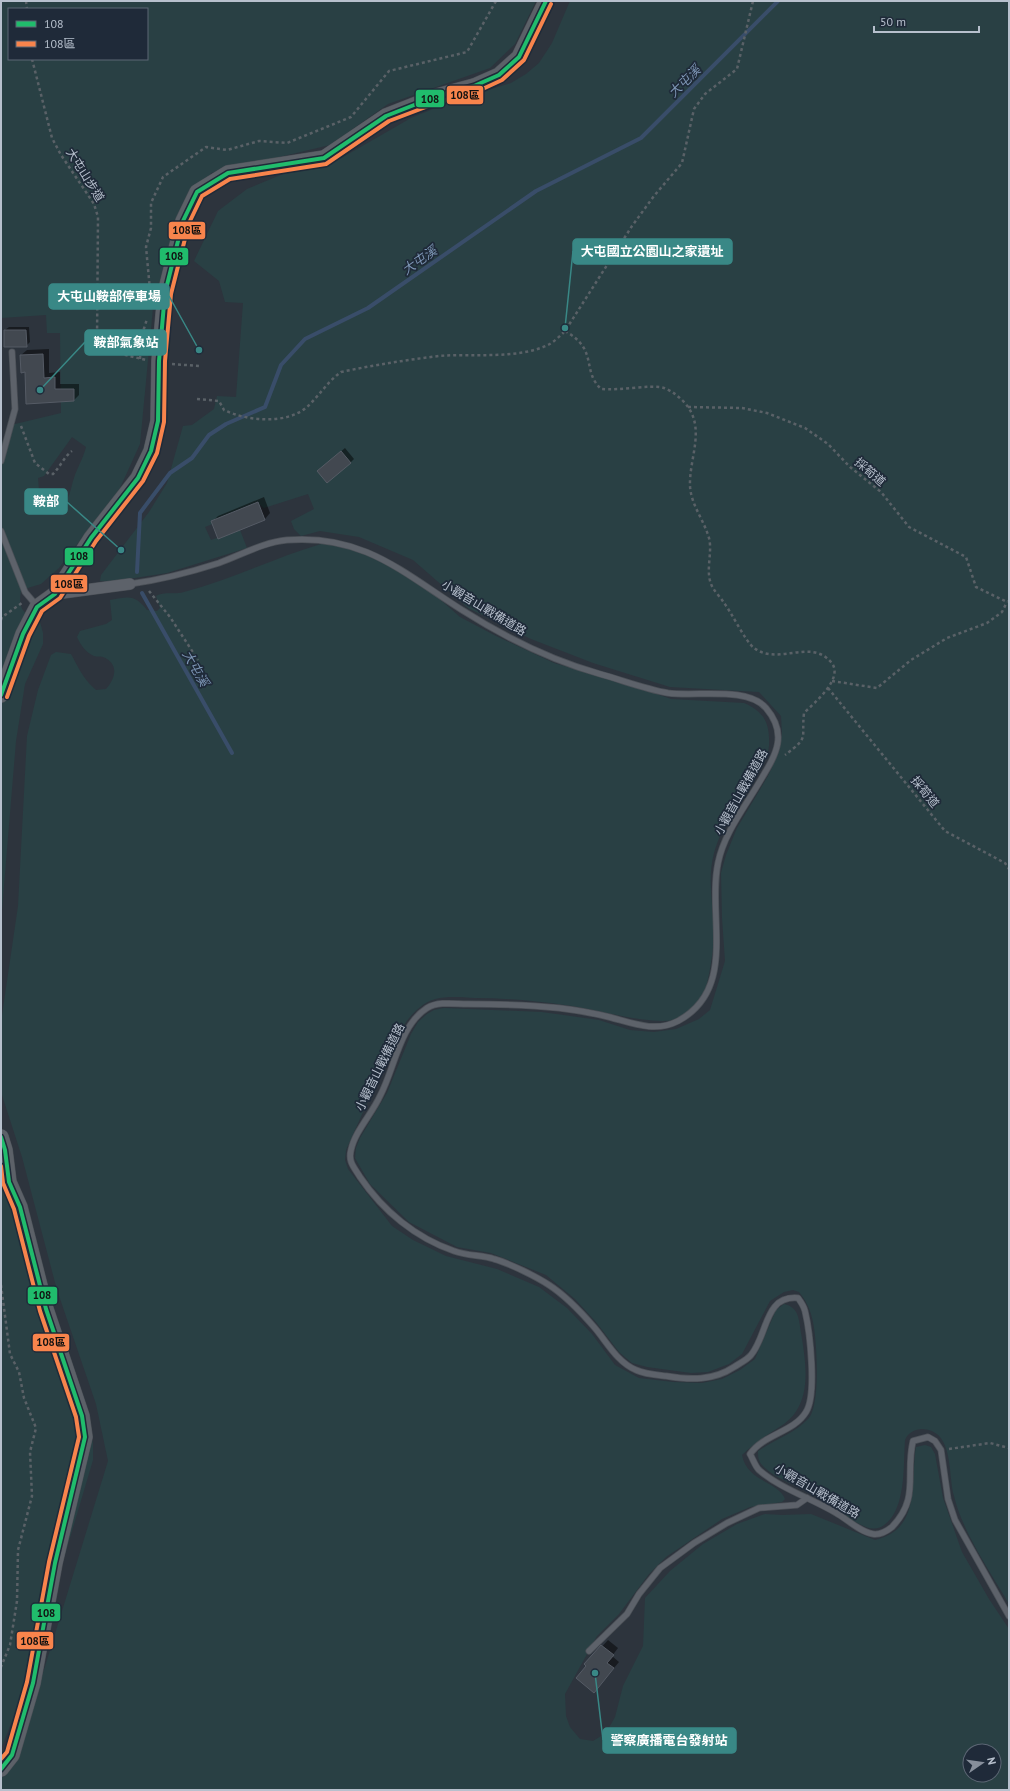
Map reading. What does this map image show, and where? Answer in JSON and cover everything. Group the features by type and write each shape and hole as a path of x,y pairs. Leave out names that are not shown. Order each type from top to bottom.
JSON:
{"main road":[{"path":"1,695 33,602 55,594 92,538 138,478 151,450 158,421 159,361 165,293 183,221 198,192 228,174 324,158 386,116 437,96 474,86 499,75 519,57 546,1"},
{"path":"1,1137 5,1150 9,1182 20,1207 46,1309 82,1416 85,1437 55,1564 33,1683 12,1755 1,1769"}],"street":[{"path":"55,594 130,584"}],"lane":[{"path":"1,461 15,410 12,352"},
{"path":"1,531 25,592 33,602"},
{"name":"小觀音山戰備道路","path":"130,584 142,583 215,564 281,540 322,540 341,543 380,557 466,612 545,656 573,666 670,693 744,696 762,703 778,725 778,746 768,767 726,838 718,863 716,885 716,960 706,996 694,1009 671,1024 652,1028 631,1024 594,1013 560,1008 496,1004 438,1004 426,1009 407,1030 381,1095 353,1143 350,1153 350,1162 369,1189 404,1226 456,1252 495,1259 548,1284 574,1306 595,1328 617,1356 636,1370 668,1377 702,1379 726,1372 751,1356 774,1307 782,1300 791,1296 798,1298 805,1309 810,1332 812,1387 807,1412 794,1424 761,1443 750,1454 758,1469 780,1484 862,1529 873,1534 881,1534 891,1527 905,1510 910,1491 911,1450 914,1441 928,1437 935,1441 941,1450"},
{"path":"941,1450 948,1499 955,1520 1009,1616"},
{"path":"589,1652 627,1614 639,1594 660,1568 694,1542 727,1523 759,1508 797,1505 808,1498"}],"path":[{"path":"197,399 219,400 224,410 250,418 277,418 296,414 306,407 335,376 341,372 424,358 462,354 504,354 532,351 550,344 565,332 632,226 682,162 694,109 705,94 737,69 753,1"},
{"name":"大屯山步道","path":"32,60 52,138 61,155 94,204 98,217 97,342 104,350 150,360"},
{"path":"565,332 576,337 584,347 595,384 601,389 664,388 677,395 688,407 695,423 697,443 690,487 693,500 708,537 710,546 709,576 713,588 754,648 772,654 816,651 827,657 833,665 835,676 828,688 804,713 805,731 803,739 798,745 768,767"},
{"path":"178,365 199,366"},
{"name":"採筍道","path":"688,407 742,408 767,413 805,428 828,444 850,467 881,492 909,527 966,557 976,587 1008,601"},
{"path":"15,410 35,463 43,470 49,474 53,474 72,451"},
{"path":"142,583 170,617 198,660"},
{"path":"832,681 876,688 911,660 947,638 987,623 1002,612 1008,601"},
{"path":"1,620 2,617 33,602"},
{"name":"採筍道","path":"828,688 945,831 1005,863 1009,869"},
{"path":"1,1285 10,1354 19,1372 24,1398 36,1428 30,1452 32,1496 18,1550 17,1601 10,1645 1,1667"},
{"path":"941,1450 990,1443 1009,1448"}],"green space":[{"path":"1,1 536,1 515,44 490,68 388,104 330,145 211,173 187,224 166,258 153,308 140,444 120,488 59,568 41,584 21,590 21,607 29,616 40,622 43,633 43,644 25,684 16,741 1,922 1,444 11,425 61,413 60,333 47,333 46,315 1,318","holes":["72,437 86,447 66,500 40,501 38,478 44,476"]},
{"path":"570,1 1009,1 1009,1604 978,1552 963,1523 952,1489 947,1450 944,1443 936,1433 926,1429 921,1429 908,1435 905,1440 902,1488 899,1500 895,1511 889,1520 881,1527 877,1528 870,1528 860,1524 820,1497 782,1479 768,1471 762,1465 758,1458 758,1451 803,1424 812,1412 815,1401 817,1358 814,1331 810,1310 799,1292 793,1290 784,1292 770,1301 742,1354 729,1364 708,1372 691,1373 647,1367 632,1363 619,1352 596,1322 575,1299 546,1275 491,1253 457,1247 409,1222 370,1184 355,1158 356,1148 360,1138 387,1093 411,1034 418,1022 434,1010 444,1008 542,1012 599,1020 630,1030 654,1032 676,1029 699,1019 710,1010 725,961 721,873 726,855 737,828 768,776 779,752 782,733 781,716 759,692 670,687 593,663 531,639 468,608 413,560 359,537 320,531 301,536 294,529 291,521 314,509 308,494 264,508 260,505 205,527 211,540 240,530 247,548 167,573 109,582 100,581 101,575 149,512 167,483 183,426 192,425 214,409 217,396 236,397 243,303 225,302 219,281 194,261 218,211 247,189 283,174 338,160 411,118 453,101 511,83 526,74 539,63 552,43"},
{"path":"321,544 348,545 409,572 460,617 496,636 554,663 637,687 671,699 744,703 757,710 767,725 769,746 763,764 727,821 714,853 711,872 714,931 713,946 709,974 702,999 683,1016 674,1020 660,1021 644,1020 542,1002 453,997 431,1000 419,1008 411,1016 398,1035 346,1150 345,1160 348,1169 392,1226 413,1240 446,1256 497,1269 539,1287 567,1308 592,1334 615,1365 639,1378 673,1382 702,1383 722,1379 740,1370 755,1359 776,1310 784,1304 793,1308 797,1315 800,1323 805,1357 805,1382 800,1405 784,1424 757,1442 742,1455 745,1464 750,1471 776,1488 785,1499 782,1502 750,1507 722,1519 666,1557 649,1574 619,1614 597,1636 565,1694 566,1716 570,1727 580,1739 593,1741 606,1733 615,1717 623,1686 643,1646 645,1598 670,1571 703,1544 737,1524 765,1514 811,1514 875,1540 890,1534 900,1526 907,1515 913,1489 916,1447 925,1445 931,1447 935,1454 943,1498 962,1552 989,1599 1009,1629 1009,1790 1,1790 1,1775 43,1673 108,1461 96,1404 57,1290 22,1157 1,1092 1,1022 18,906 27,736 38,690 51,655 56,652 71,654 88,682 96,690 106,689 112,681 114,668 112,664 103,657 94,656 88,653 77,637 80,631 106,624 112,620 110,600 131,598 138,601 147,610 157,611 160,608 156,596 166,593 181,593 201,587"},
{"path":"1,1130 31,1243 70,1359 93,1443 93,1460 28,1680 1,1749"}],"building":[{"path":"4,330 26,330 27,347 4,347"},
{"path":"43,354 44,378 55,377 55,389 74,389 74,401 26,404 25,372 21,373 20,355"},
{"path":"341,451 351,463 327,483 317,471"},
{"path":"258,502 265,520 218,539 211,521"},
{"path":"601,1645 614,1655 607,1663 614,1668 594,1693 576,1678 586,1666 584,1664"}],"waterway":[{"name":"大屯溪","path":"137,572 140,513 170,473 192,458 209,435 226,424 265,407 281,365 305,339 368,308 536,191 641,138 778,1"},
{"name":"大屯溪","path":"142,593 232,753"}],"transit line":[{"name":"108","path":"1,695 23,634 37,607 55,594 91,538 138,478 151,451 158,421 159,361 165,293 183,221 197,192 228,173 324,158 386,116 437,96 474,86 499,75 519,57 546,1"},
{"name":"108區","path":"7,697 29,636 42,611 60,598 96,541 143,481 157,453 164,422 165,361 171,294 189,223 202,196 230,179 326,164 389,121 439,102 476,92 502,80 524,60 551,4"},
{"name":"108","path":"1,1137 5,1150 9,1182 20,1207 46,1309 82,1416 85,1437 55,1563 33,1683 12,1755 1,1769"},
{"name":"108區","path":"1,1166 3,1183 14,1209 40,1311 76,1417 79,1437 49,1562 27,1682 7,1752 1,1759"}],"place":[{"name":"大屯國立公園山之家遺址","path":"565,328"},
{"name":"大屯山鞍部停車場","path":"199,350"},
{"name":"鞍部氣象站","path":"40,390"},
{"name":"鞍部","path":"121,550"},
{"name":"警察廣播電台發射站","path":"595,1673"}]}
